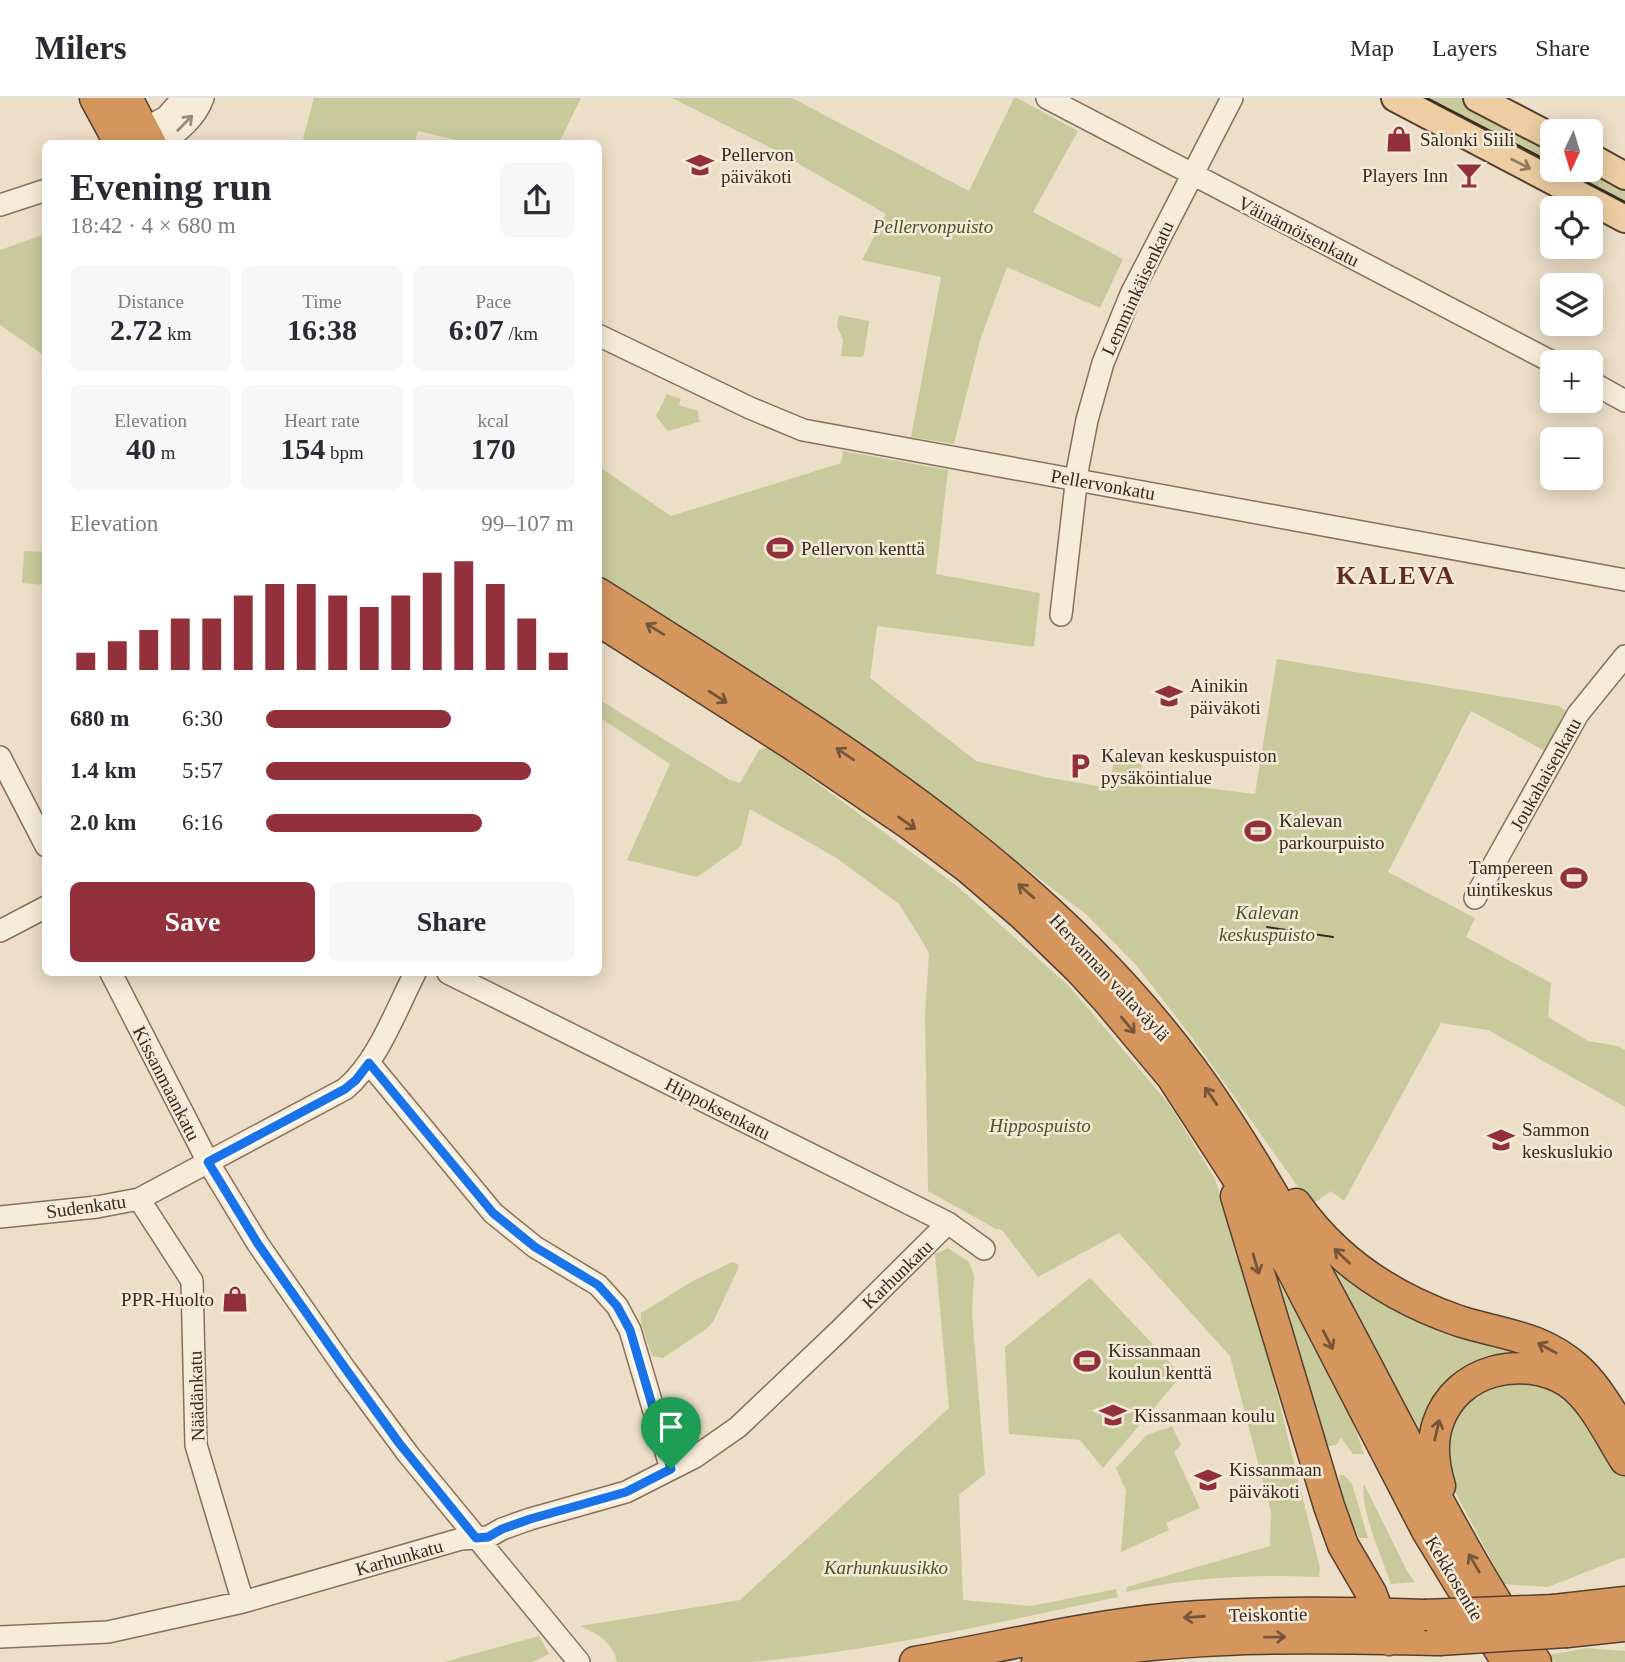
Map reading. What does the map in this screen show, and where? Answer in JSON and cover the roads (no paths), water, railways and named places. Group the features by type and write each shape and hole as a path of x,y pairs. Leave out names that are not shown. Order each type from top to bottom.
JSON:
{"highway":[{"path":"95,98 134,140"},
{"path":"127,98 135,140"},
{"name":"Hervannan valtaväylä","path":"602,596 922,805 979,850 1092,952 1190,1066 1406,1492"},
{"name":"Hervannan valtaväylä","path":"602,623 790,743 908,823 967,867 1024,916 1078,968 1235,1153 1310,1259 1449,1520"},
{"path":"1235,1153 1273,1171 1307,1220 1341,1256 1382,1286 1461,1321 1517,1335 1547,1348 1577,1368 1591,1383 1625,1433"},
{"path":"1235,1153 1295,1396 1343,1545 1363,1577 1385,1645"},
{"path":"1449,1520 1434,1454 1438,1422 1444,1409 1463,1388 1495,1370 1533,1368 1570,1384 1593,1410 1625,1460"},
{"name":"Kekkosentie","path":"1406,1492 1507,1662"},
{"name":"Kekkosentie","path":"1449,1520 1515,1632 1536,1662"},
{"path":"1343,1545 1345,1588 1336,1626 1385,1645"},
{"name":"Teiskontie","path":"915,1662 1048,1636 1173,1618 1287,1613 1336,1626 1385,1645 1426,1623 1560,1621 1622,1607"},
{"name":"Teiskontie","path":"1037,1662 1113,1649 1188,1641 1282,1637 1336,1626"}],"main road":[{"path":"1395,98 1625,219"},
{"path":"1477,98 1540,131"},
{"path":"1603,164 1625,176"}],"street":[{"path":"136,140 166,117 183,98"},
{"path":"141,140 174,134 192,116 203,98"},
{"name":"Väinämöisenkatu","path":"1047,98 1540,356"},
{"name":"Lemminkäisenkatu","path":"1061,615 1076,479 1093,395 1115,328 1232,98"},
{"path":"0,205 40,189"},
{"name":"Pellervonkatu","path":"602,337 750,408 803,430 1625,580"},
{"path":"1603,389 1625,401"},
{"name":"Joukahaisenkatu","path":"1475,898 1578,714 1625,656"},
{"path":"0,757 42,837"},
{"path":"0,931 42,909"},
{"name":"Kissanmaankatu","path":"113,976 208,1162 258,1244 399,1443 579,1662"},
{"name":"Sudenkatu","path":"0,1217 97,1207 139,1199 345,1089 369,1063 413,976"},
{"name":"Hippoksenkatu","path":"454,976 948,1223 984,1249"},
{"path":"369,1063 493,1213 535,1247 598,1285 617,1306 630,1330 671,1469"},
{"name":"Näädänkatu","path":"139,1199 192,1281 196,1445 243,1602"},
{"name":"Karhunkatu","path":"0,1637 108,1632 243,1602 461,1539 488,1537 530,1519 626,1492 695,1457 738,1427 948,1223"}],"tram line":[{"path":"1427,98 1540,157"},
{"path":"1587,182 1625,202"},
{"path":"1267,927 1333,937"}],"place":[{"name":"Salonki Siili","path":"1399,139"},
{"name":"Pellervon päiväkoti","path":"700,165"},
{"name":"Players Inn","path":"1469,175"},
{"name":"Pellervon kenttä","path":"780,548"},
{"name":"Ainikin päiväkoti","path":"1169,696"},
{"name":"Kalevan keskuspuiston pysäköintialue","path":"1080,766"},
{"name":"Kalevan parkourpuisto","path":"1258,831"},
{"name":"Tampereen uintikeskus","path":"1574,878"},
{"name":"Sammon keskuslukio","path":"1501,1140"},
{"name":"PPR-Huolto","path":"235,1299"},
{"name":"Kissanmaan koulun kenttä","path":"1087,1361"},
{"name":"Kissanmaan koulu","path":"1113,1415"},
{"name":"Kissanmaan päiväkoti","path":"1208,1480"}],"district":[{"name":"KALEVA","path":"1396,575"}],"park label":[{"name":"Pellervonpuisto","path":"933,226"},
{"name":"Kalevan keskuspuisto","path":"1267,923"},
{"name":"Hippospuisto","path":"1040,1125"},
{"name":"Karhunkuusikko","path":"886,1567"}]}
